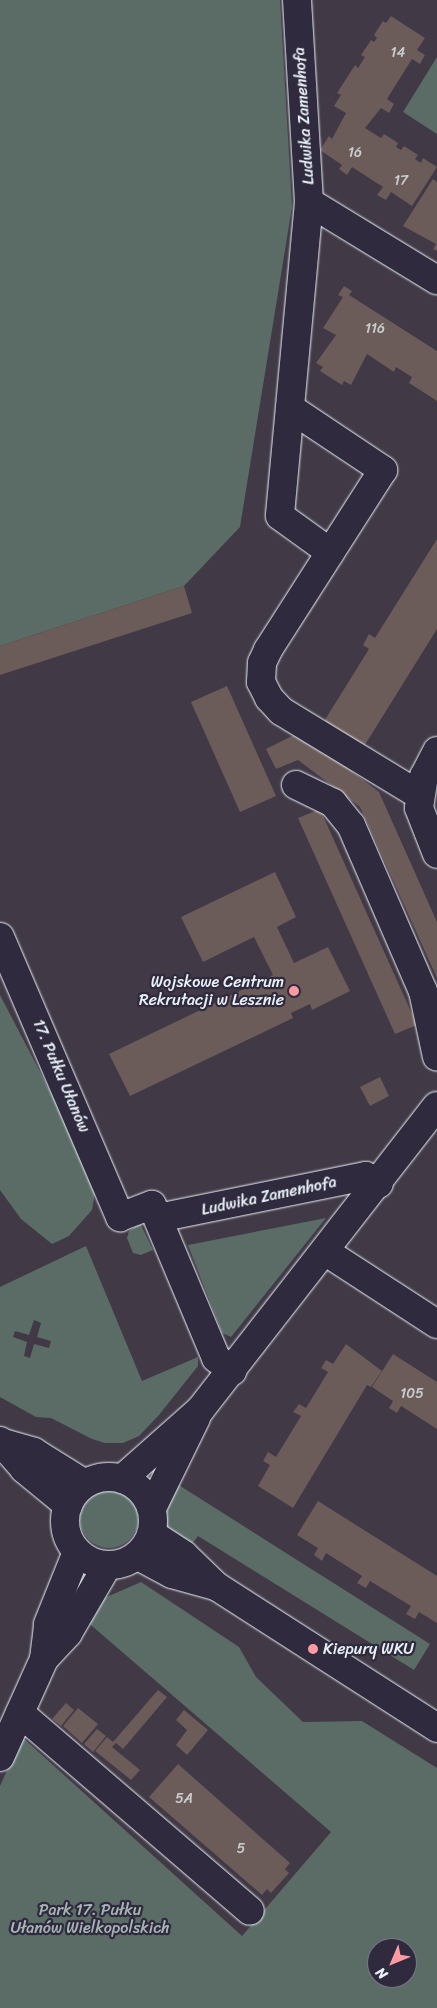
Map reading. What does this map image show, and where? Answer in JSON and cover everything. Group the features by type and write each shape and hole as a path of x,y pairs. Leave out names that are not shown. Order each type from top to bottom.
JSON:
{"street":[{"name":"Ludwika Zamenhofa","path":"297,0 309,202 437,280"},
{"path":"309,202 280,516 330,552"},
{"path":"290,408 383,470 268,650 262,663 261,682 269,698 281,711 419,795"},
{"path":"437,752 424,776 419,795 419,808 437,854"},
{"path":"296,785 333,802 351,825 423,991 437,1057"},
{"name":"17. Pułku Ułanów","path":"0,937 120,1217"},
{"path":"122,1478 200,1410 326,1252 437,1106"},
{"name":"Ludwika Zamenhofa","path":"120,1217 366,1176 379,1184"},
{"path":"155,1212 216,1358 232,1371"},
{"path":"326,1252 437,1324"},
{"path":"147,1532 142,1491 122,1478 103,1478 76,1494 65,1525 77,1552 106,1566 128,1562 147,1532 200,1410"},
{"path":"2,1442 24,1469 76,1494"},
{"path":"147,1532 184,1555 216,1586 437,1728"},
{"path":"0,1757 44,1659 48,1624 77,1552"},
{"path":"44,1659 68,1633 106,1566"},
{"path":"20,1713 250,1911"}],"green space":[{"path":"0,0 280,0 292,207 240,527 184,586 0,646"},
{"path":"437,57 437,134 403,112"},
{"path":"0,995 97,1181 92,1210 69,1236 52,1244 21,1219 0,1190"},
{"path":"326,1218 231,1337 222,1333 188,1245"},
{"path":"140,1223 153,1250 141,1255 133,1253 127,1238 129,1231"},
{"path":"86,1246 142,1381 198,1357 198,1366 159,1415 139,1436 123,1443 105,1443 92,1439 51,1418 36,1417 0,1397 0,1287","holes":["34,1320 41,1323 37,1337 51,1341 49,1348 34,1344 30,1358 24,1356 27,1342 13,1337 15,1331 29,1335"]},
{"path":"174,1482 430,1644 414,1670 198,1536 189,1548 163,1528"},
{"path":"109,1490 120,1492 133,1503 138,1519 136,1530 125,1543 109,1548 98,1546 85,1535 80,1519 82,1508 93,1495"},
{"name":"Park 17. Pułku Ułanów Wielkopolskich","path":"141,1582 239,1647 256,1677 303,1722 362,1721 437,1768 437,2008 0,2008 0,1786 22,1737 242,1936 331,1832 85,1620 102,1599"}],"building":[{"path":"391,16 425,38 417,50 425,55 420,64 412,59 387,99 394,104 389,113 381,108 365,128 381,138 384,134 398,143 396,147 401,150 404,146 418,155 415,159 421,163 423,158 437,167 412,206 391,192 386,200 377,195 383,187 352,167 347,175 339,169 342,165 320,150 329,136 332,139 346,113 334,106 341,95 337,93 355,65 358,68 365,57 361,55 371,40 374,42 377,38 374,35 383,21 386,23"},
{"path":"433,179 437,182 437,251 433,249 436,244 403,226"},
{"path":"344,286 352,291 349,295 437,351 437,401 409,383 412,377 396,367 394,372 367,354 351,385 344,381 342,385 320,371 323,367 316,363 336,335 323,328 343,297 338,295"},
{"path":"437,539 437,629 363,748 323,723 369,649 363,645 369,634 375,638"},
{"path":"184,586 192,613 0,675 0,646"},
{"path":"227,686 276,796 240,812 191,702"},
{"path":"300,732 379,792 437,922 437,978 360,807 298,760 276,769 266,749"},
{"path":"320,809 417,1025 395,1034 298,818"},
{"path":"275,872 296,917 277,927 294,963 328,947 350,991 312,1010 310,1004 291,1013 293,1018 130,1096 109,1054 273,975 254,937 203,962 181,917"},
{"path":"380,1077 389,1096 370,1106 360,1087"},
{"path":"346,1344 382,1371 371,1387 367,1385 293,1508 258,1486 270,1465 263,1461 268,1452 276,1457 301,1416 293,1412 299,1404 306,1408 328,1372 321,1368 326,1360 333,1364"},
{"path":"393,1354 437,1382 437,1429 401,1406 397,1413 389,1408 393,1401 372,1387"},
{"path":"318,1501 437,1576 437,1623 419,1612 415,1619 406,1614 411,1606 370,1581 366,1588 357,1583 362,1576 326,1553 322,1561 314,1555 318,1548 297,1535"},
{"path":"158,1690 167,1697 123,1749 116,1743 112,1747 140,1770 131,1780 95,1751 107,1737 113,1742"},
{"path":"66,1703 74,1710 61,1726 52,1719"},
{"path":"78,1708 98,1724 82,1743 63,1726"},
{"path":"184,1710 208,1730 187,1755 176,1745 187,1730 176,1720"},
{"path":"97,1729 106,1736 93,1752 84,1744"},
{"path":"178,1764 290,1863 285,1869 289,1873 271,1893 267,1889 262,1895 149,1797"}],"place":[{"name":"Wojskowe Centrum Rekrutacji w Lesznie","path":"294,991"},
{"name":"Kiepury WKU","path":"313,1649"}]}
